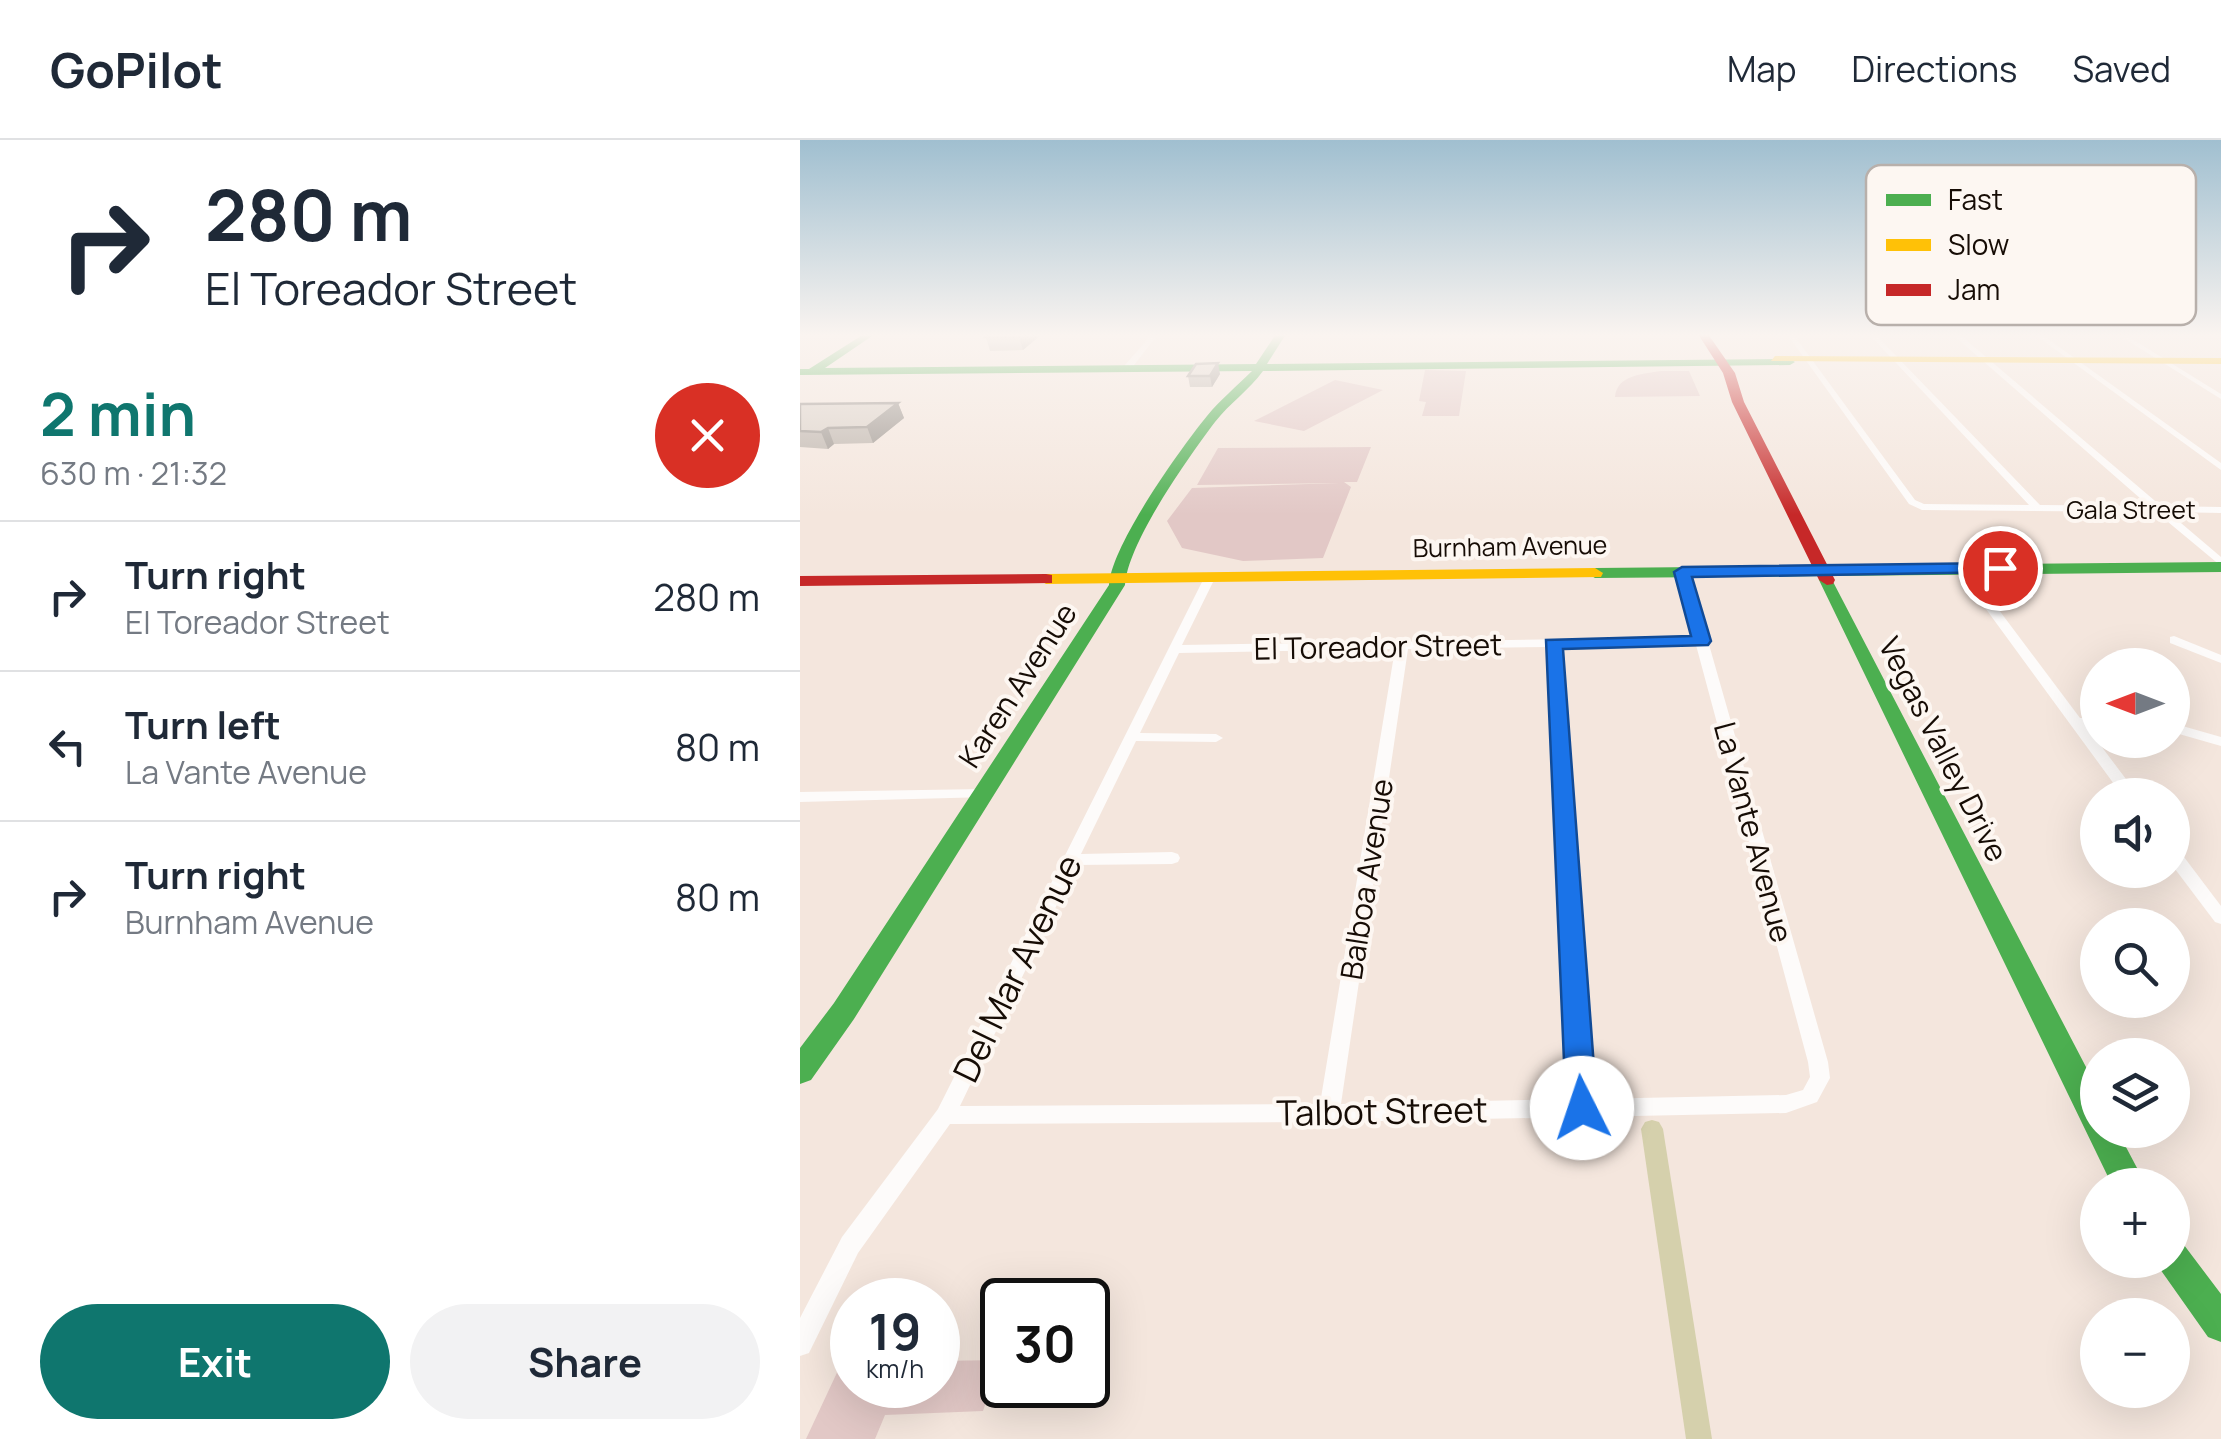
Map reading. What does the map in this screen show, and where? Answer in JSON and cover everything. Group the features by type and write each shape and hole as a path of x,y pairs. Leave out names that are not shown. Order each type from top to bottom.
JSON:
{"street":[{"name":"Karen Avenue","path":"800,1071 844,1011 1117,586 1130,541 1212,418 1234,395"},
{"name":"Vegas Valley Drive","path":"1734,395 2080,1086"},
{"name":"Gala Street","path":"1827,395 1912,502 1922,507 2221,510"},
{"path":"1930,395 2038,509"},
{"path":"2025,395 2221,564"},
{"path":"2121,395 2221,467"},
{"name":"Burnham Avenue","path":"800,581 2221,564"},
{"path":"1962,568 2117,778"},
{"name":"La Vante Avenue","path":"1682,572 1818,1062 1820,1078 1816,1092"},
{"name":"Del Mar Avenue","path":"800,1344 850,1245 945,1115 1209,578"},
{"path":"2174,640 2221,659"},
{"name":"El Toreador Street","path":"1174,649 1702,641"},
{"path":"1553,644 1582,1108"},
{"name":"Balboa Avenue","path":"1329,1113 1402,645"},
{"path":"2190,733 2221,742"},
{"path":"1132,736 1216,738"},
{"path":"800,797 983,794"},
{"path":"1071,860 1172,858"},
{"path":"2190,875 2219,912"},
{"name":"Talbot Street","path":"945,1115 1329,1113 1786,1104 1816,1092"},
{"path":"2187,1278 2221,1324"}],"shaded area":[{"path":"1306,395 1374,395 1304,431 1254,421"},
{"path":"1420,395 1462,395 1459,416 1422,416 1426,402 1419,401"},
{"path":"1616,395 1700,396 1615,397"},
{"path":"1371,447 1357,482 1344,482 1351,487 1323,558 1243,561 1182,548 1167,521 1192,488 1339,483 1197,485 1218,448"},
{"path":"980,1360 983,1411 885,1415 875,1439 806,1439 830,1388 830,1408 960,1408 960,1361"}],"building":[{"path":"898,403 867,427 800,431 800,404"}],"waterway":[{"path":"1652,1129 1699,1439"}],"traffic: fast":[{"path":"800,1071 844,1011 1117,585 1118,569 1130,541 1212,418 1235,395"},
{"path":"1595,573 2221,567"},
{"path":"1827,580 2080,1086"},
{"path":"2110,1148 2120,1168"},
{"path":"2187,1278 2221,1324"}],"traffic: slow":[{"path":"1046,579 1595,573"}],"traffic: jam":[{"path":"1736,395 1827,580"},
{"path":"800,581 1046,579"}],"route":[{"path":"1582,1108 1553,644 1702,641 1682,572 2000,568"}]}
